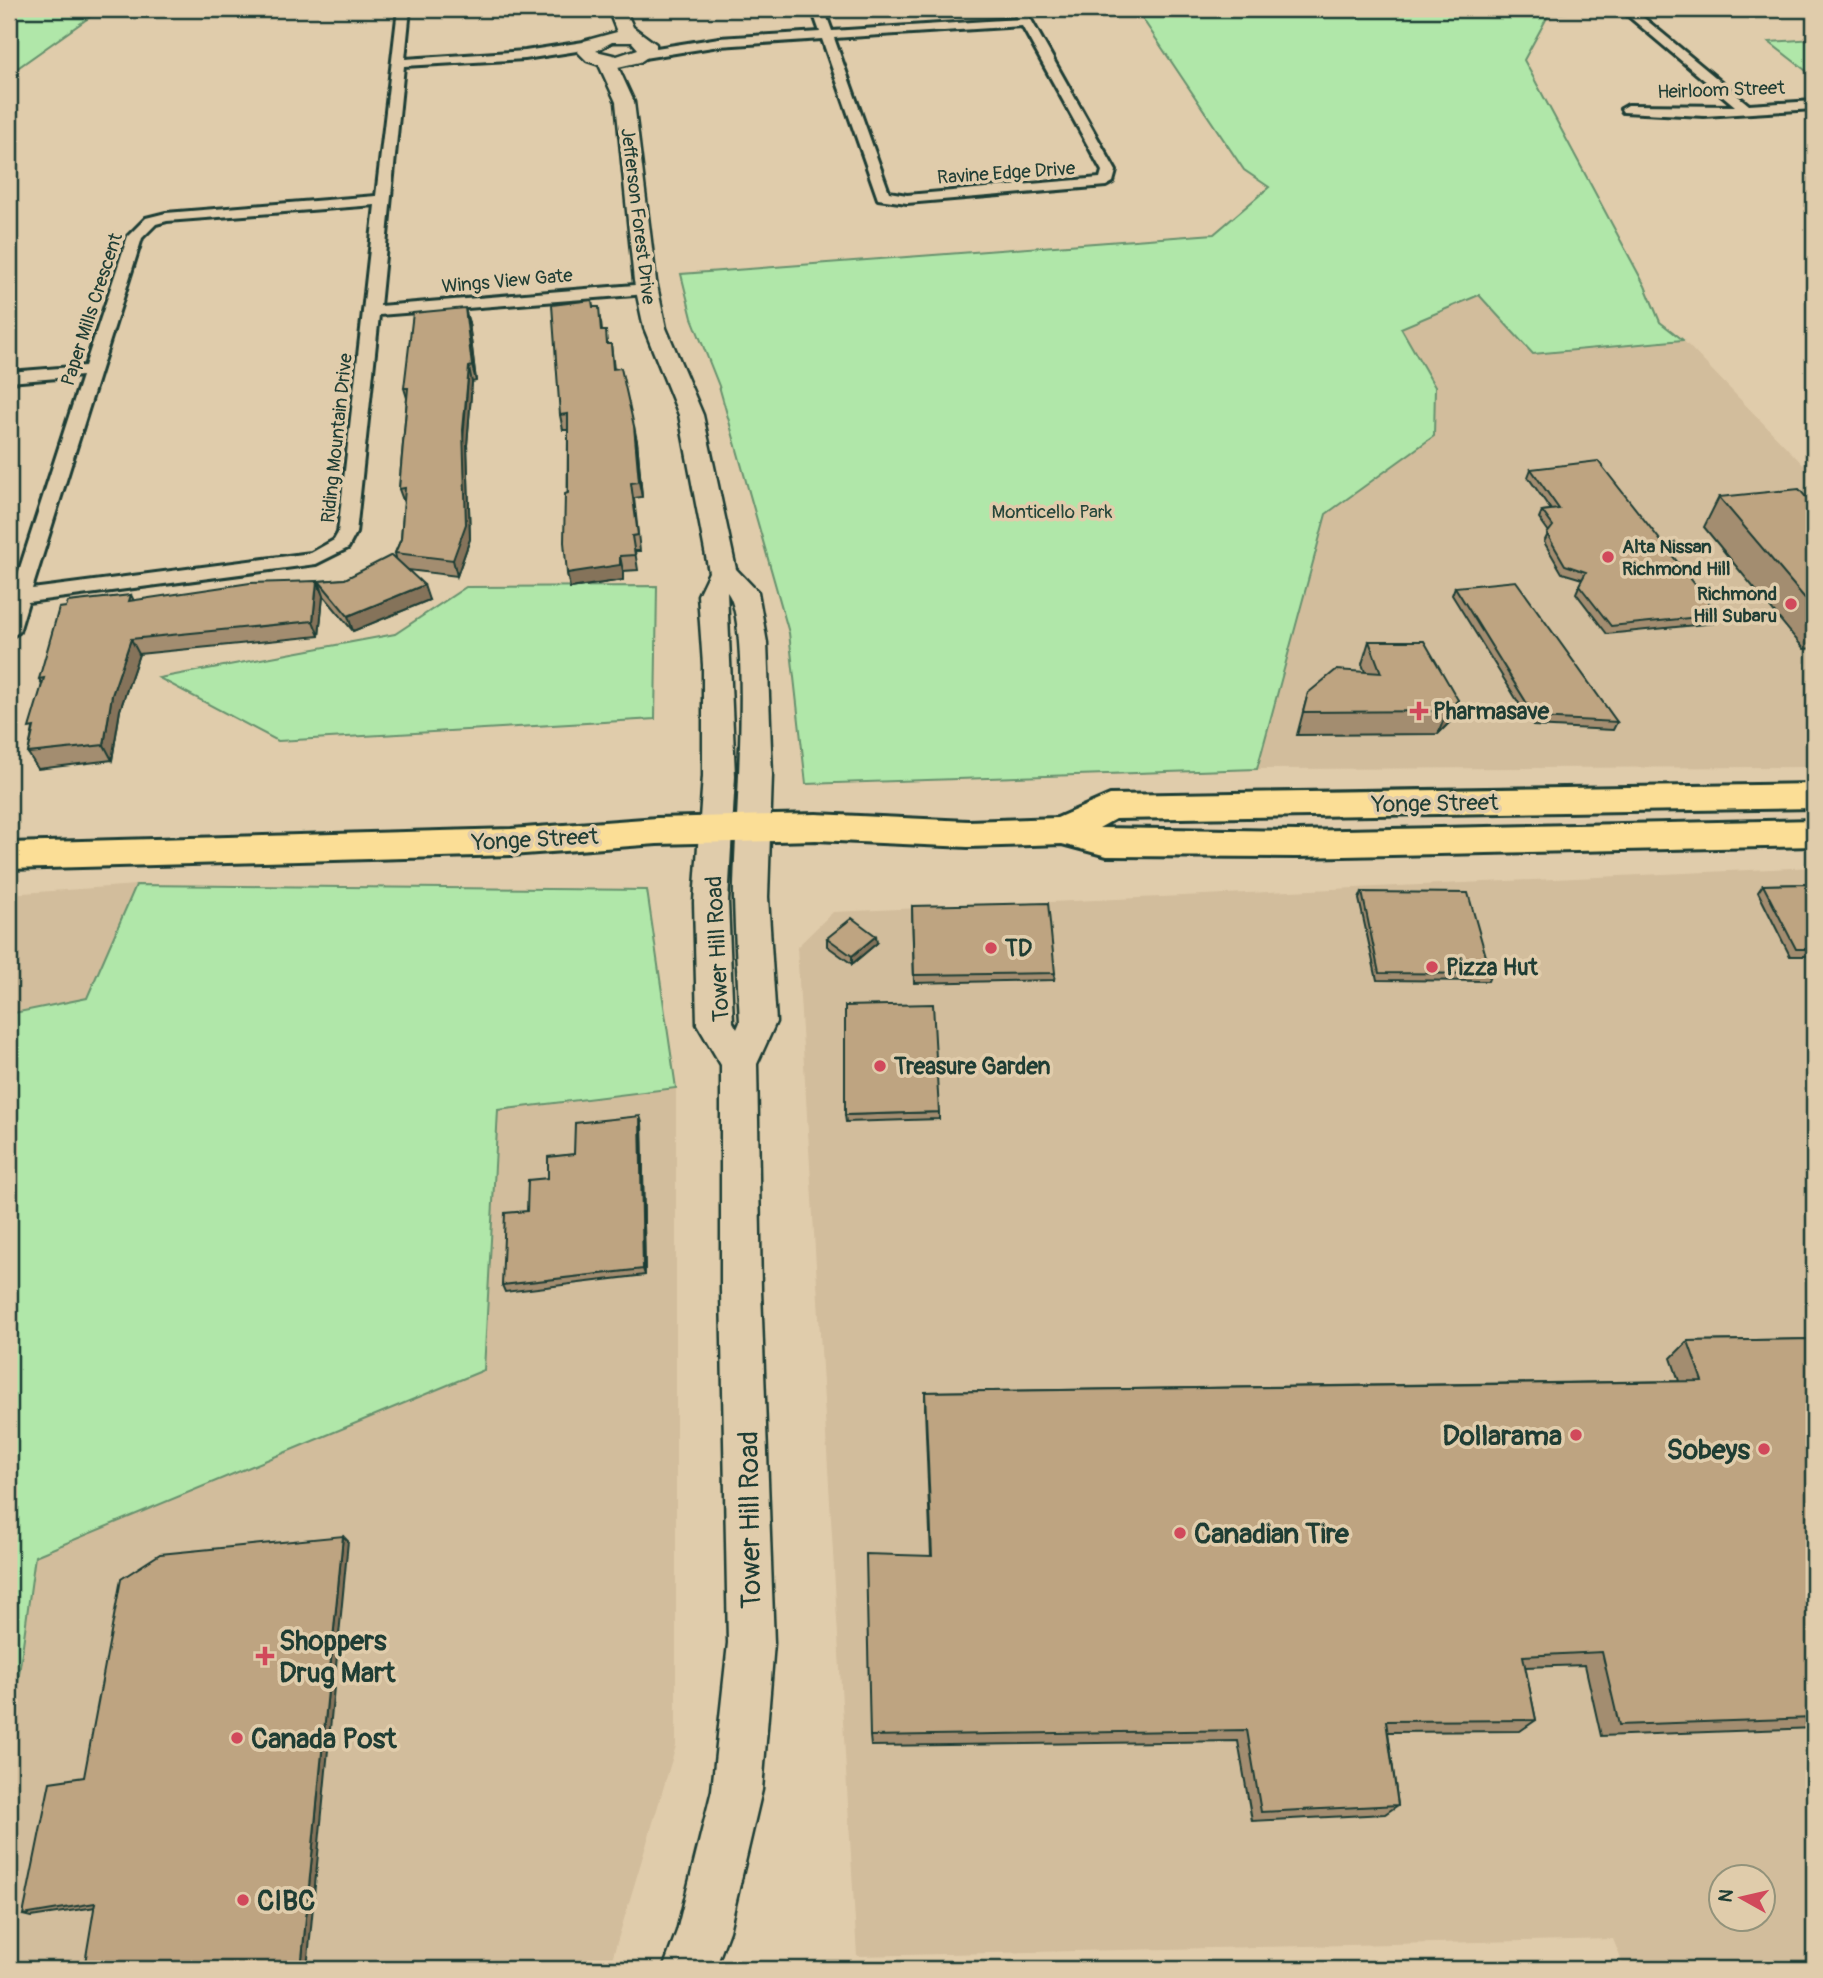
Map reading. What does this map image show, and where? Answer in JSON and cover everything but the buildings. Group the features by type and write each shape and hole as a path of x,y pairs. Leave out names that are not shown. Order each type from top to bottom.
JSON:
{"main road":[{"name":"Yonge Street","path":"1062,831 1110,807 1814,796"},
{"name":"Yonge Street","path":"9,856 511,842 715,829 816,827 968,834 1062,831 1107,842 1297,844 1479,838 1814,833"}],"street":[{"name":"Riding Mountain Drive","path":"20,597 316,558 341,544 347,533 404,9"},
{"path":"597,50 607,32 614,9"},
{"path":"614,9 639,48"},
{"path":"818,9 826,35"},
{"name":"Ravine Edge Drive","path":"826,35 883,196 907,199 1106,182 1109,171 1019,9"},
{"path":"1626,9 1746,109"},
{"path":"399,63 1026,22"},
{"name":"Jefferson Forest Drive","path":"639,48 628,70 625,102 647,289 655,328 691,415 723,572 744,592 753,643 756,775 754,828"},
{"name":"Jefferson Forest Drive","path":"597,50 625,102"},
{"name":"Heirloom Street","path":"1628,110 1704,112 1814,105"},
{"name":"Paper Mills Crescent","path":"9,632 135,236 150,221 183,215 383,200"},
{"name":"Wings View Gate","path":"371,311 647,289"},
{"path":"9,377 93,370"},
{"name":"Jefferson Forest Drive","path":"715,829 719,776 718,666 712,595 723,572"},
{"name":"Tower Hill Road","path":"689,1969 703,1931 737,1790 751,1643 741,1290 739,1065 758,1022 751,897 754,828"},
{"name":"Tower Hill Road","path":"715,829 711,902 715,1024 739,1065"}],"shaded area":[{"path":"1480,295 1533,354 1683,340 1814,476 1814,767 1257,769 1326,514 1434,436 1435,387 1401,328"},
{"path":"1814,867 1814,1969 1625,1969 1613,1939 857,1956 797,947 833,912"},
{"path":"136,885 87,998 9,1014 9,894"},
{"path":"676,1088 676,1746 609,1969 9,1969 9,1748 35,1556 484,1370 498,1110"}],"green space":[{"path":"9,9 101,9 9,74"},
{"name":"Monticello Park","path":"1136,9 1597,9 1549,14 1524,60 1645,286 1660,322 1683,340 1533,354 1479,295 1401,328 1435,387 1434,436 1326,514 1257,769 806,784 789,633 719,386 692,318 681,274 1214,234 1269,187 1244,170"},
{"path":"1814,39 1814,77 1769,42"},
{"path":"657,586 655,719 278,741 159,678 395,634 466,587"},
{"path":"136,885 647,890 676,1088 498,1110 484,1370 35,1556 9,1748 9,1014 87,998"}],"place":[{"name":"Alta Nissan Richmond Hill","path":"1608,557"},
{"name":"Richmond Hill Subaru","path":"1791,604"},
{"name":"Pharmasave","path":"1419,711"},
{"name":"TD","path":"991,948"},
{"name":"Pizza Hut","path":"1432,967"},
{"name":"Treasure Garden","path":"880,1066"},
{"name":"Dollarama","path":"1576,1435"},
{"name":"Sobeys","path":"1764,1449"},
{"name":"Canadian Tire","path":"1180,1533"},
{"name":"Shoppers Drug Mart","path":"265,1656"},
{"name":"Canada Post","path":"237,1738"},
{"name":"CIBC","path":"243,1900"}]}
